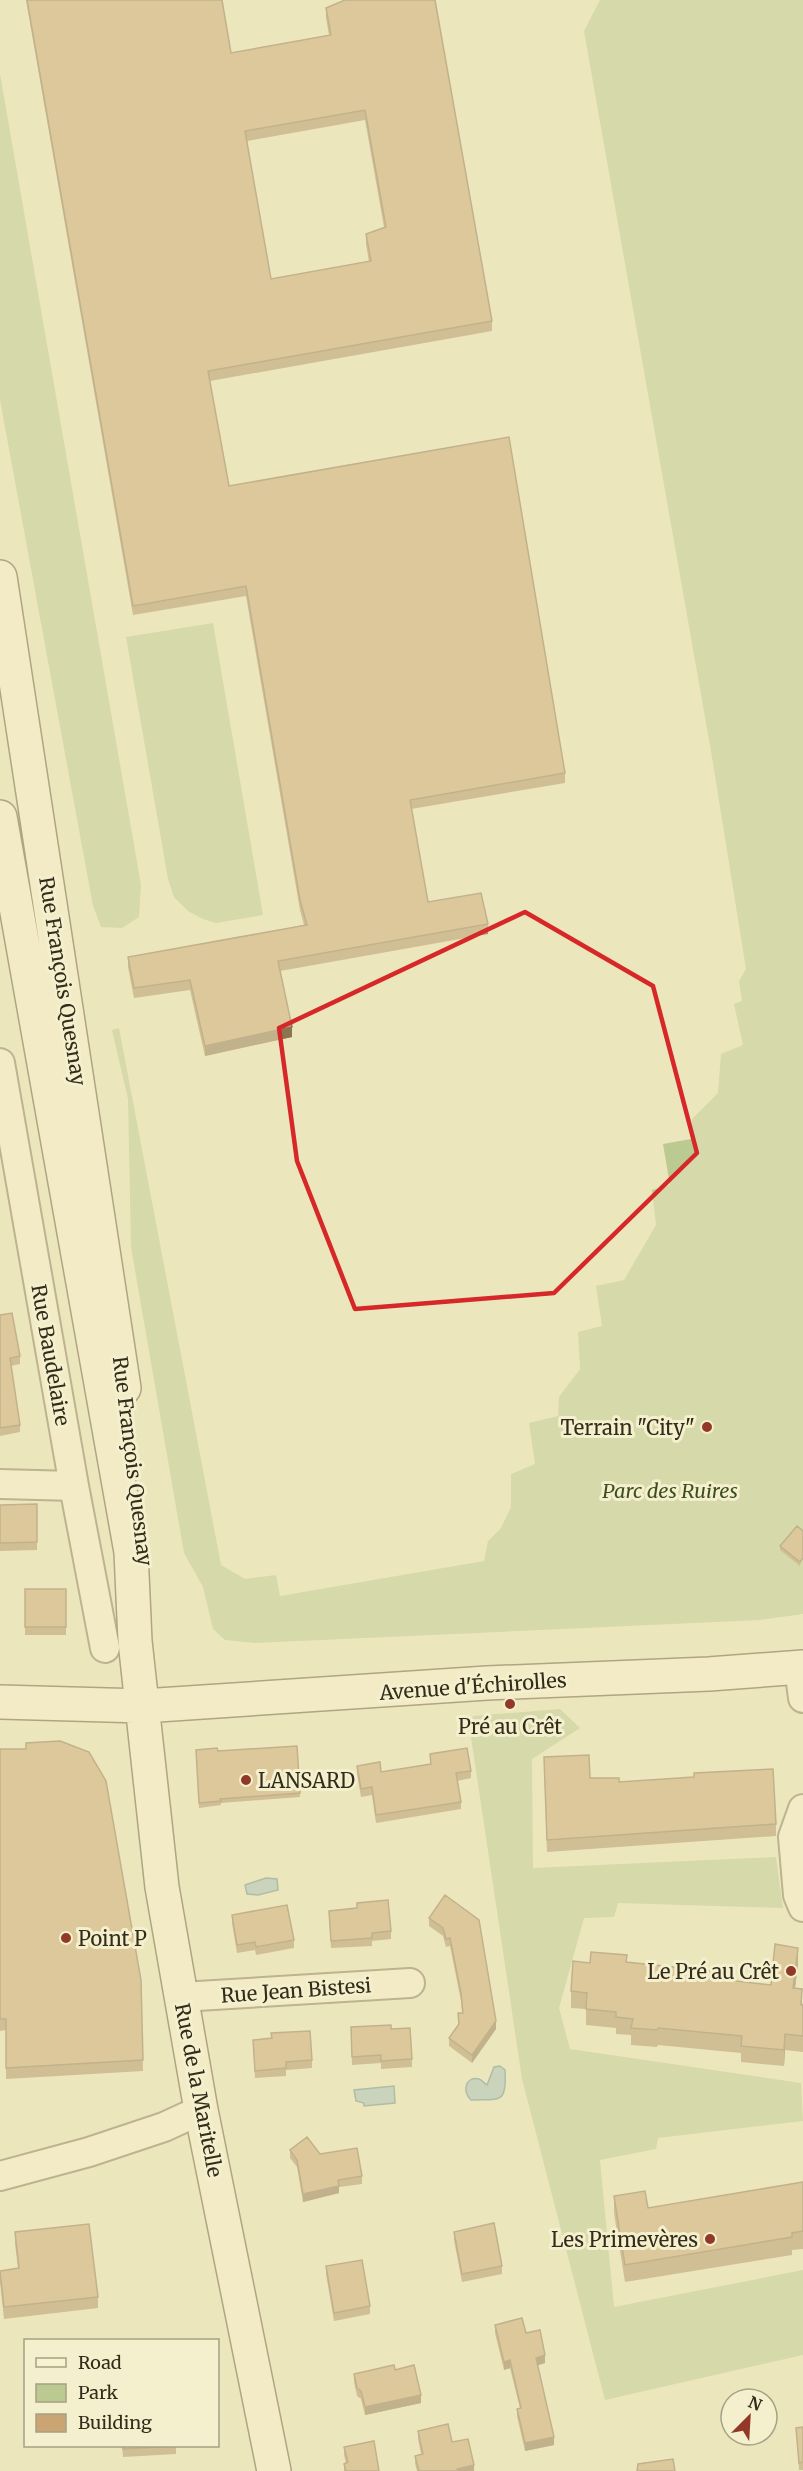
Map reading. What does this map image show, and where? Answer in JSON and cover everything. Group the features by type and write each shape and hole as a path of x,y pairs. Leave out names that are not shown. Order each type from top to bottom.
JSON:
{"street":[{"name":"Rue François Quesnay","path":"0,577 147,1539 149,1639 143,1706"},
{"name":"Rue François Quesnay","path":"0,817 131,1552 135,1641 143,1706"},
{"name":"Rue Baudelaire","path":"0,1063 74,1486 105,1648"},
{"path":"0,1484 74,1486"},
{"name":"Avenue d'Échirolles","path":"0,1702 143,1706 487,1683 709,1674 802,1678"},
{"name":"Rue de la Maritelle","path":"143,1706 162,1887 201,2110 274,2471"},
{"path":"803,1809 794,1837 798,1895 803,1906"},
{"name":"Rue Jean Bistesi","path":"181,1997 410,1983"},
{"path":"0,2176 89,2152 164,2127 201,2110"}],"highlighted area":[{"path":"525,912 653,986 697,1153 554,1293 355,1309 297,1161 279,1028"}],"green space":[{"name":"Parc des Ruires","path":"600,0 803,0 803,1614 760,1620 255,1643 225,1640 213,1629 203,1587 184,1553 131,1247 128,1099 112,1030 119,1028 221,1565 245,1579 276,1575 280,1596 484,1561 488,1541 501,1528 511,1507 511,1474 535,1464 529,1423 558,1416 559,1397 580,1369 578,1332 602,1326 596,1286 624,1280 656,1225 652,1190 670,1185 663,1144 691,1139 692,1119 718,1093 721,1054 743,1045 734,1004 742,1001 739,981 746,969 712,757 584,31"},
{"path":"0,74 141,885 139,917 122,928 101,927 93,906 0,400"},
{"path":"213,623 263,915 216,923 188,911 174,897 168,879 126,637"},
{"path":"560,1709 580,1728 532,1759 533,1868 776,1857 783,1908 618,1903 614,1917 584,1918 559,2008 570,2049 801,2083 803,2121 658,2138 656,2149 600,2160 614,2307 803,2270 803,2355 605,2400 522,2079 471,1737 473,1716"}],"water":[{"path":"266,1878 277,1879 278,1890 258,1895 247,1894 245,1885"},
{"path":"500,2066 505,2070 503,2094 495,2099 471,2100 466,2093 468,2082 479,2079 487,2085 494,2067"},
{"path":"394,2086 395,2103 364,2106 364,2103 356,2101 354,2090"}],"building":[{"path":"27,0 222,0 231,53 331,35 326,8 345,0 435,0 492,321 208,371 229,486 509,437 565,773 410,800 428,902 481,893 488,924 278,961 292,1027 205,1046 190,980 134,988 128,957 307,925 300,900 246,586 133,606","holes":["365,110 386,227 366,234 371,261 271,279 245,131"]},
{"path":"12,1313 20,1356 10,1358 20,1425 0,1428 0,1315"},
{"path":"37,1504 37,1542 0,1543 0,1505"},
{"path":"797,1526 803,1531 803,1558 800,1562 780,1546"},
{"path":"25,1589 66,1589 66,1627 25,1627"},
{"name":"Point P","path":"60,1741 89,1752 106,1781 141,1980 143,2060 6,2068 6,2019 0,2019 0,1749 26,1749 26,1743"},
{"name":"LANSARD","path":"297,1746 300,1793 220,1799 221,1801 199,1803 196,1750 217,1748 218,1751"},
{"path":"467,1748 471,1771 456,1773 461,1802 376,1815 372,1787 361,1789 357,1766 380,1762 381,1772 431,1764 430,1754"},
{"path":"589,1755 590,1778 619,1778 619,1782 694,1777 694,1773 773,1769 776,1824 547,1840 544,1757"},
{"path":"445,1895 479,1920 496,2021 472,2055 449,2038 459,2024 458,2013 463,2013 461,1993 450,1938 446,1939 443,1928 429,1918"},
{"path":"388,1900 391,1931 372,1933 372,1938 331,1941 329,1911 357,1908 357,1903"},
{"path":"287,1905 294,1940 256,1947 255,1942 237,1945 232,1915"},
{"path":"775,1944 798,1948 793,1988 802,1989 803,2036 785,2034 784,2050 741,2046 742,2036 658,2028 657,2030 631,2028 633,2019 616,2017 616,2012 586,2009 587,1993 571,1991 573,1961 590,1963 591,1952 627,1955 626,1962 711,1971 711,1978 771,1985"},
{"path":"391,2025 391,2029 410,2028 412,2059 381,2061 381,2055 352,2057 351,2027"},
{"path":"310,2031 312,2060 286,2062 286,2068 255,2071 253,2040 272,2038 271,2033"},
{"path":"307,2137 320,2154 357,2148 362,2176 338,2180 339,2186 303,2194 297,2160 290,2150"},
{"name":"Les Primevères","path":"803,2182 803,2231 792,2233 792,2237 625,2265 614,2196 645,2191 648,2208"},
{"path":"494,2223 502,2266 462,2274 454,2232"},
{"path":"89,2224 98,2297 4,2307 0,2271 19,2268 15,2232"},
{"path":"362,2260 370,2306 334,2313 326,2266"},
{"path":"522,2318 526,2333 540,2330 545,2355 536,2358 554,2437 525,2443 517,2409 521,2408 510,2360 504,2362 495,2325"},
{"path":"394,2365 395,2370 414,2365 421,2395 365,2407 354,2374"},
{"path":"448,2424 452,2442 468,2439 474,2465 457,2469 458,2471 419,2471 415,2456 423,2454 418,2431"},
{"path":"803,2427 803,2462 799,2463 796,2428"},
{"path":"374,2441 379,2471 346,2471 344,2464 348,2462 344,2447"},
{"path":"123,2447 158,2447 123,2449"},
{"path":"673,2459 675,2471 637,2471 638,2464"}],"place":[{"name":"Terrain \"City\"","path":"707,1427"},
{"name":"Pré au Crêt","path":"510,1704"},
{"name":"LANSARD","path":"246,1780"},
{"name":"Point P","path":"66,1938"},
{"name":"Le Pré au Crêt","path":"791,1971"},
{"name":"Les Primevères","path":"710,2239"}]}
